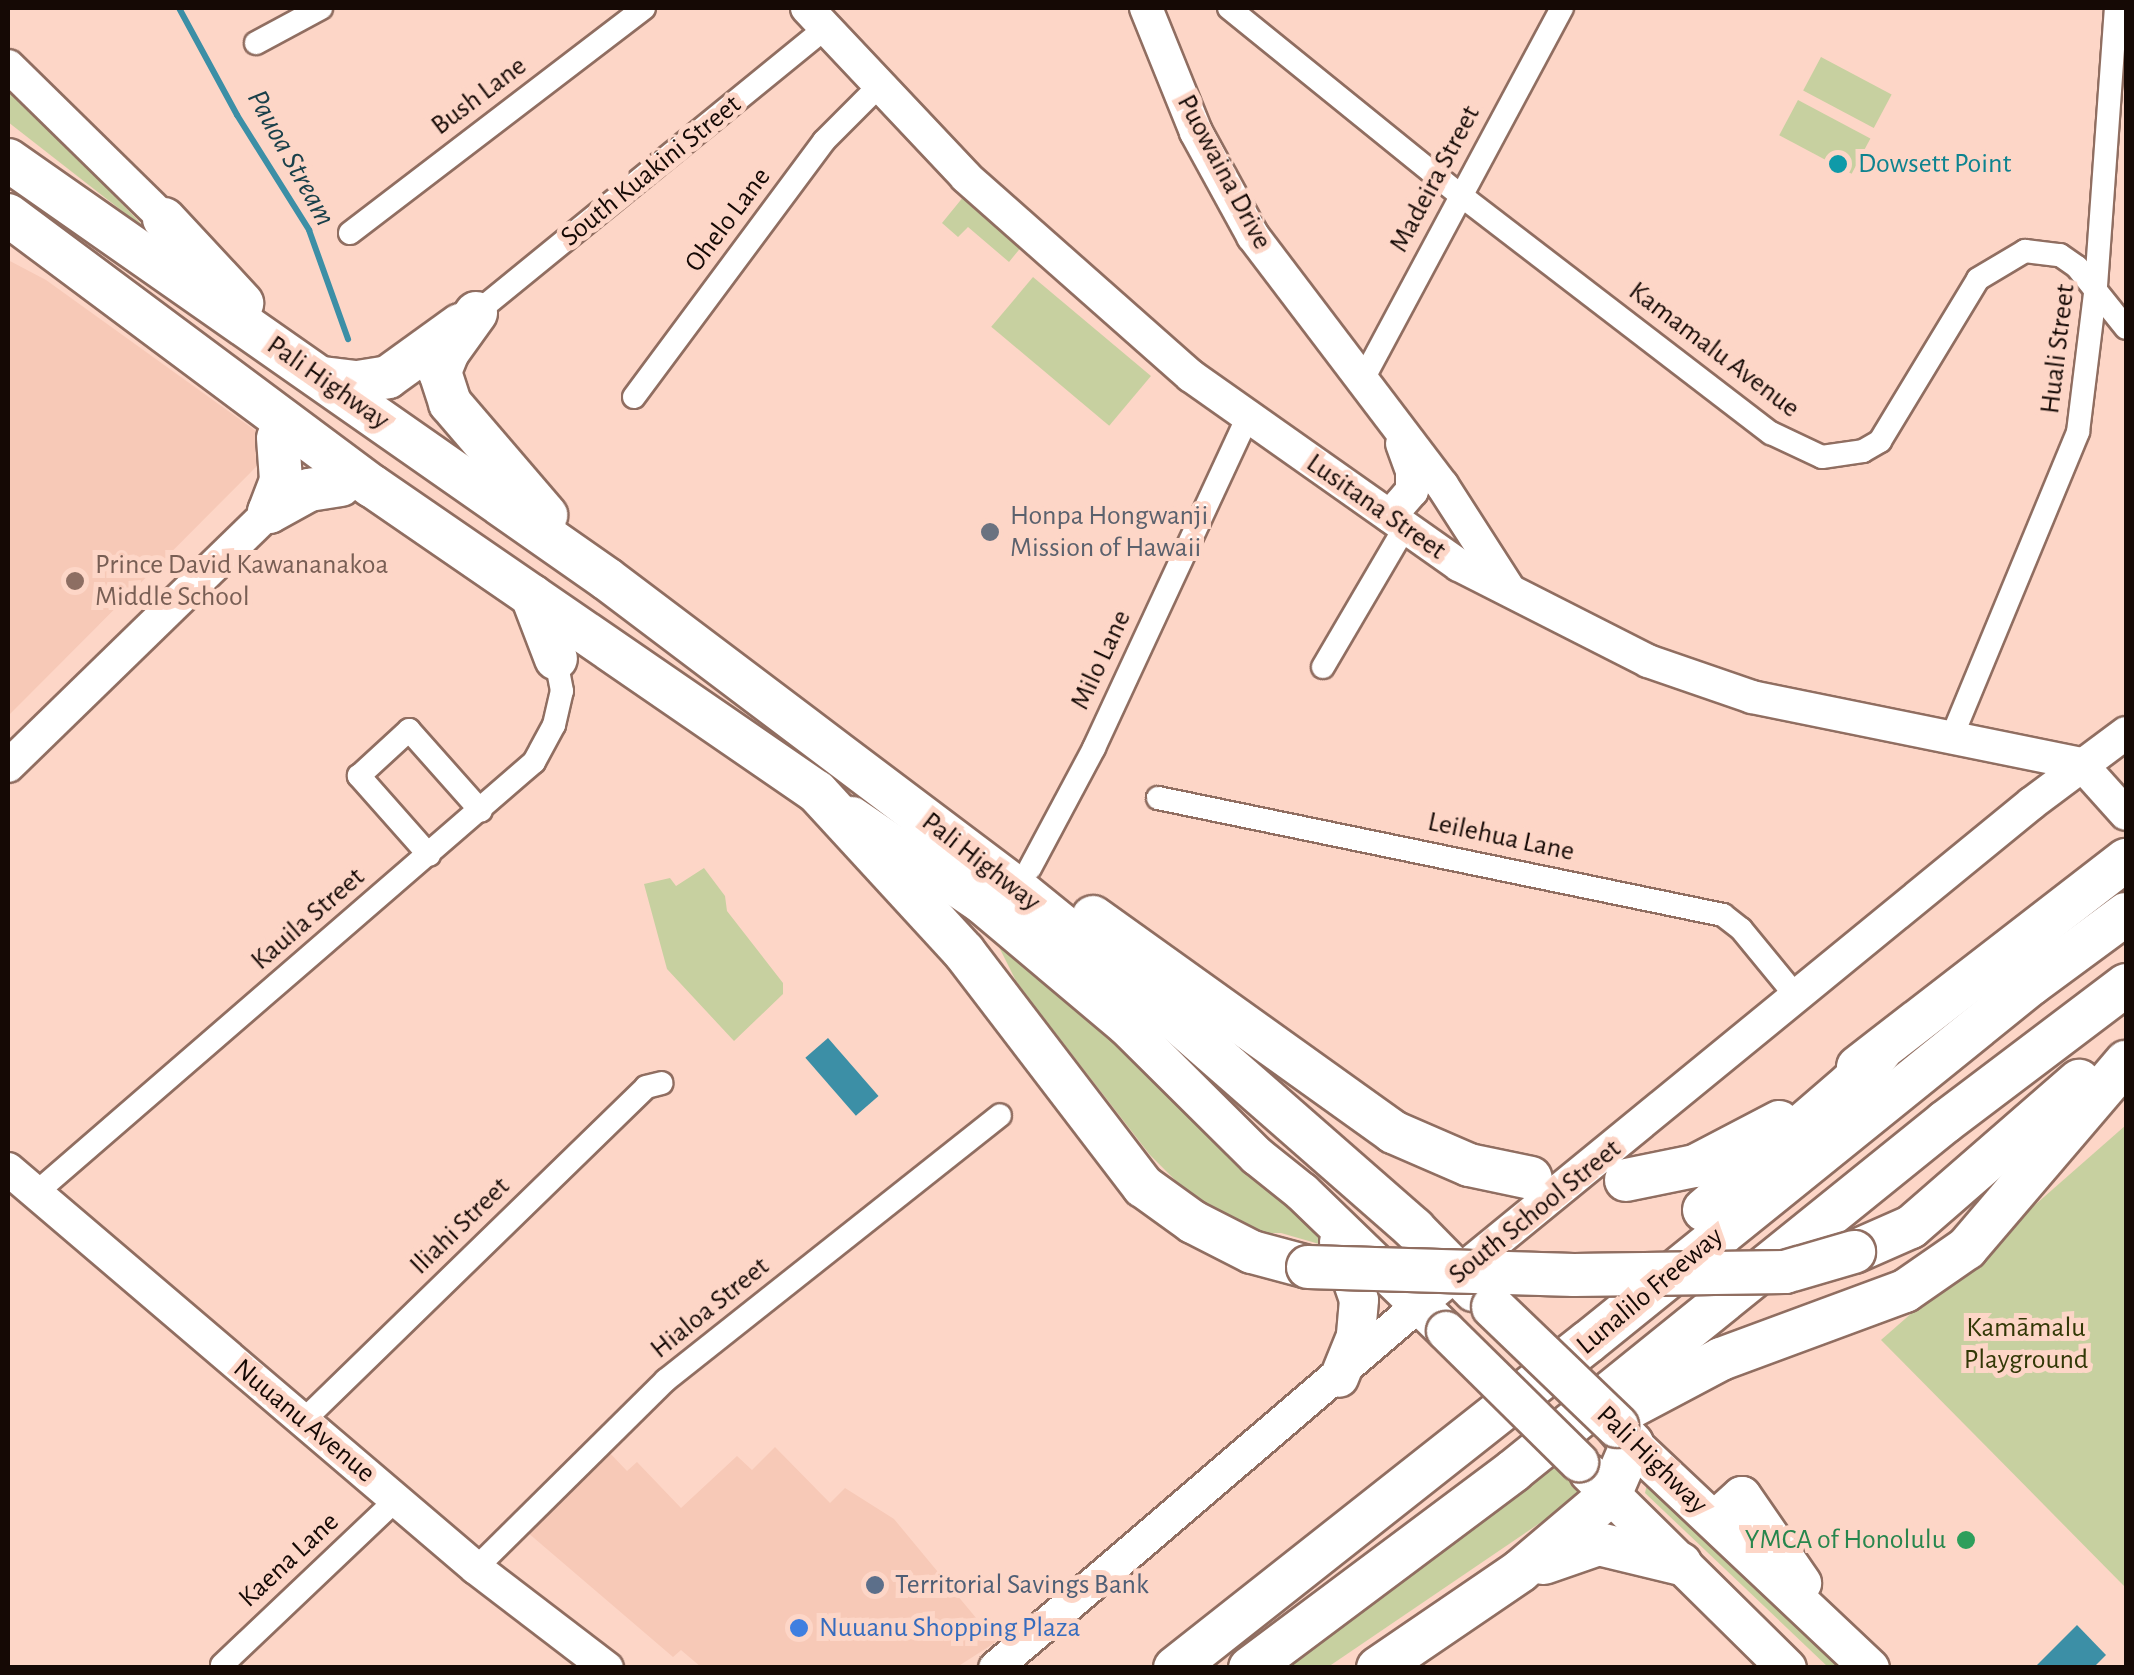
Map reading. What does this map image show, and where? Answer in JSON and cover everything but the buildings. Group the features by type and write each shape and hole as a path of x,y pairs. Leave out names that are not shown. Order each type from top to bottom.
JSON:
{"highway":[{"name":"Pali Highway","path":"8,160 606,579 805,727 1139,988 1414,1229 1625,1435"},
{"name":"Pali Highway","path":"8,215 270,412 817,792"},
{"path":"164,219 230,288 276,347"},
{"path":"8,250 40,265 459,568 481,562"},
{"path":"323,378 358,382 388,377 476,314"},
{"path":"476,314 448,352 440,372 450,403 606,579"},
{"path":"269,512 281,480 278,438"},
{"path":"269,512 309,490 340,485"},
{"path":"532,596 556,658"},
{"path":"805,727 1030,868 1394,1132 1469,1165 1532,1178"},
{"path":"817,792 964,952 1143,1186 1193,1222 1237,1244 1308,1267 1574,1275 1785,1272 1854,1252 1912,1227 2126,1045"},
{"path":"1626,1180 1694,1166 1766,1132 1879,1053 2126,860"},
{"name":"Lunalilo Freeway","path":"1175,1668 1992,1015 2126,914"},
{"name":"Lunalilo Freeway","path":"1250,1668 1513,1471 1945,1122 2126,985"},
{"path":"1266,1598 1469,1412 1851,1084 1879,1053"},
{"path":"1513,1471 1721,1359 1905,1291 1967,1248 2126,1062"},
{"path":"1378,1668 1520,1571 1610,1494 1625,1435"},
{"path":"1520,1571 1599,1544 1681,1564"}],"main road":[{"name":"Puowaina Drive","path":"1146,8 1196,132 1253,236 1392,421"},
{"name":"Lusitana Street","path":"816,18 966,177 1040,246 1247,419 1459,564 1648,661 1752,698 1953,734 2081,764"},
{"path":"8,66 164,219"},
{"path":"1392,421 1412,471 1412,491 1397,522"},
{"path":"1392,421 1442,484 1508,588"},
{"path":"8,766 269,512"},
{"name":"South School Street","path":"994,1668 1339,1378 1433,1318 1458,1276 1796,996 2081,764 2126,732"},
{"path":"2081,764 2117,803"},
{"name":"Pali Highway","path":"817,792 981,904 1126,1026 1257,1156 1302,1192 1433,1318 1788,1668"},
{"name":"Nuuanu Avenue","path":"8,1169 476,1568 607,1668"},
{"path":"1302,1192 1346,1251 1358,1290 1356,1336 1339,1378"},
{"name":"Pali Highway","path":"1625,1435 1870,1668"}],"street":[{"path":"256,44 321,8"},
{"name":"Bush Lane","path":"350,233 644,8"},
{"name":"Kamamalu Avenue","path":"1230,8 1460,194 1771,434 1822,457 1863,451 1886,434 1978,279 2025,251 2060,255 2096,286 2126,328"},
{"name":"Madeira Street","path":"1362,381 1562,8"},
{"name":"Huali Street","path":"1953,734 2078,432 2096,286 2116,8"},
{"name":"South Kuakini Street","path":"476,314 816,18"},
{"name":"Ohelo Lane","path":"634,397 824,141 879,86"},
{"name":"Milo Lane","path":"1030,868 1094,748 1247,419"},
{"path":"1323,666 1397,522"},
{"name":"Kauila Street","path":"37,1192 481,812 534,762 554,725 562,691 556,658"},
{"path":"429,856 360,776 409,730 481,812"},
{"name":"Leilehua Lane","path":"1158,798 1704,909 1742,928 1796,996"},
{"name":"Iliahi Street","path":"304,1420 646,1087 662,1082"},
{"name":"Hialoa Street","path":"476,1568 666,1380 1000,1116"},
{"name":"Kaena Lane","path":"222,1665 398,1499"}],"shaded area":[{"name":"Prince David Kawananakoa Middle School","path":"8,260 46,280 277,446 8,716"},
{"path":"775,1447 830,1503 845,1488 894,1519 996,1642 957,1667 701,1667 681,1650 673,1657 527,1532 605,1448 627,1471 637,1462 681,1508 737,1456 752,1470"}],"green space":[{"path":"1821,57 1892,95 1874,128 1803,91"},
{"path":"8,85 149,232 8,122"},
{"path":"1798,100 1870,138 1852,174 1779,135"},
{"path":"964,196 1022,246 1009,262 968,227 958,237 942,223"},
{"path":"1033,277 1151,376 1109,426 991,327"},
{"path":"704,868 725,896 727,911 783,983 783,994 734,1041 667,969 644,884 670,878 676,886"},
{"path":"993,935 1014,947 1340,1250 1281,1233 1258,1233 1216,1214 1175,1180 1150,1155 1016,981"},
{"name":"Kamāmalu Playground","path":"2126,1125 2126,1588 1881,1340"},
{"path":"1564,1456 1590,1489 1328,1667 1287,1668 1333,1628"},
{"path":"1651,1466 1854,1667 1828,1667 1645,1493"}],"water":[{"path":"828,1038 879,1096 856,1116 805,1058"},
{"path":"2077,1625 2106,1655 2094,1667 2035,1667"}],"waterway":[{"name":"Pauoa Stream","path":"179,8 237,115 309,230 348,339"}],"place":[{"name":"Dowsett Point","path":"1838,164"},
{"name":"Honpa Hongwanji Mission of Hawaii","path":"990,532"},
{"name":"Prince David Kawananakoa Middle School","path":"75,581"},
{"name":"YMCA of Honolulu","path":"1966,1540"},
{"name":"Territorial Savings Bank","path":"875,1585"},
{"name":"Nuuanu Shopping Plaza","path":"799,1628"}]}
